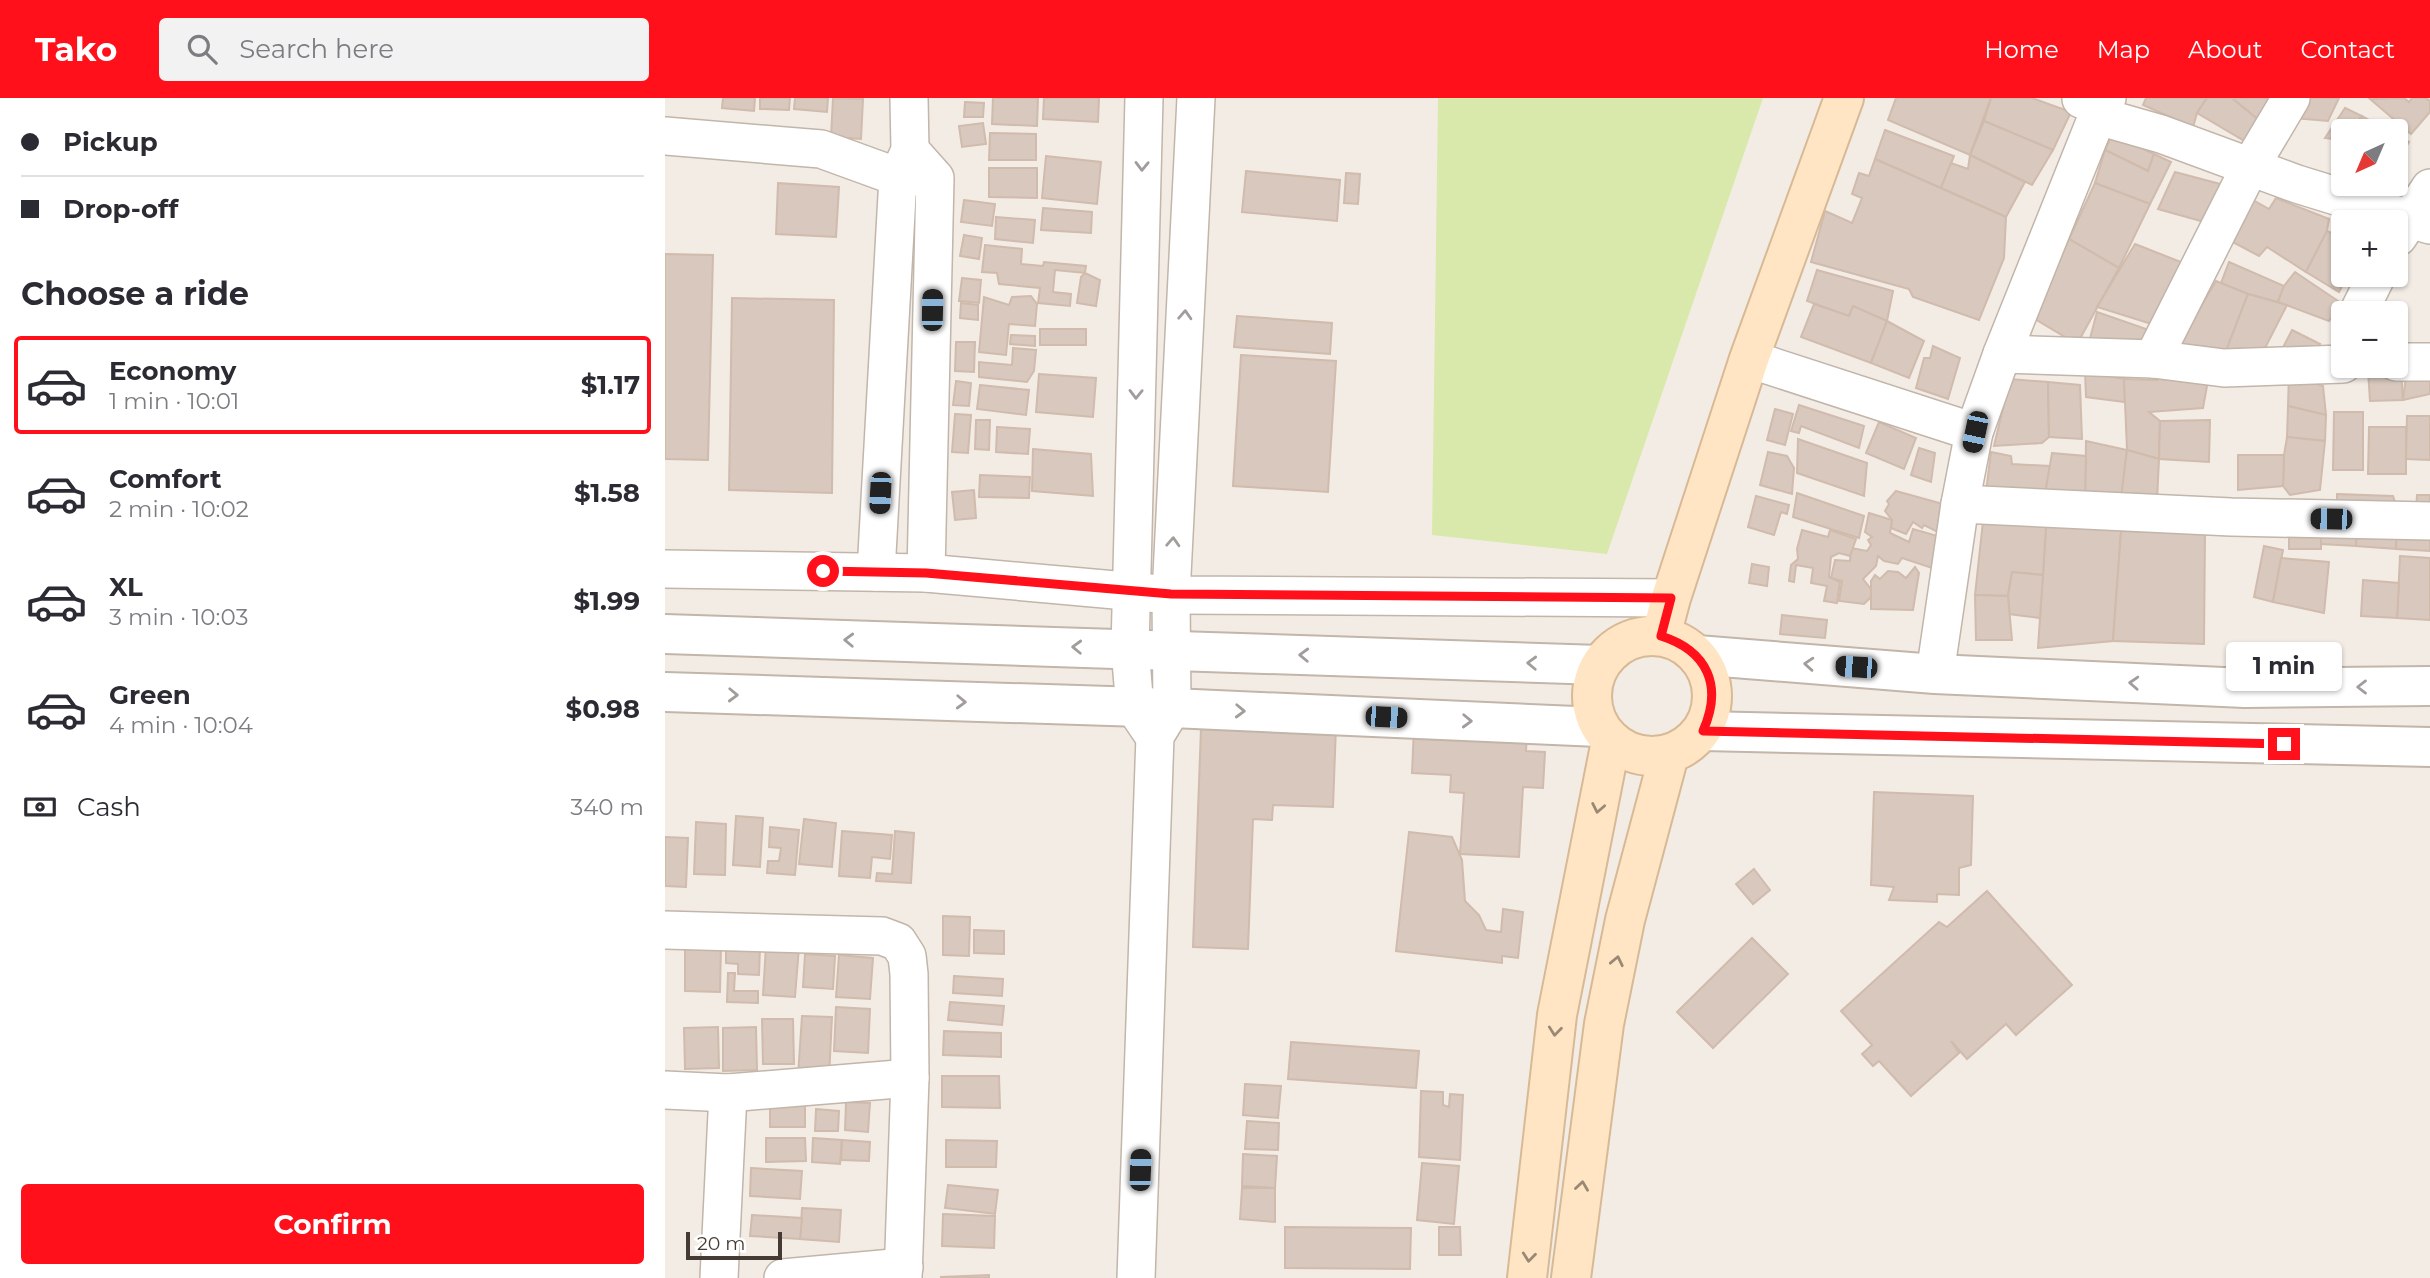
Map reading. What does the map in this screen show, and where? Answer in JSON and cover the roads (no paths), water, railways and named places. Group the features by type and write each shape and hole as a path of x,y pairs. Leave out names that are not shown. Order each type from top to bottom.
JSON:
{"main road":[{"path":"1661,636 1749,359 1844,98"},
{"path":"1643,636 1661,636 1681,642 1697,655 1708,672 1713,692 1711,712 1703,731 1682,750 1669,755 1648,757 1628,752 1605,734 1593,711 1591,696 1600,665 1611,651 1626,641 1643,636"},
{"path":"1527,1278 1557,1015 1605,734"},
{"path":"1571,1278 1604,1024 1625,920 1669,755"}],"street":[{"path":"876,572 909,98"},
{"path":"1144,98 1130,649 1154,717"},
{"path":"1136,1278 1154,717 1171,651 1171,594 1196,98"},
{"path":"2153,359 2250,167 2291,98"},
{"path":"1935,674 1960,504 1975,432 2096,101 2112,120 2161,134 2412,228 2430,188"},
{"path":"665,136 821,149 904,163 935,178 926,573"},
{"path":"2002,354 2153,359 2224,368 2331,359"},
{"path":"1749,359 1975,432"},
{"path":"2408,362 2430,362"},
{"path":"1960,504 2231,517 2430,521"},
{"path":"665,569 926,573 1171,594 1671,598"},
{"path":"665,634 1600,665"},
{"path":"1697,655 1935,674 2245,688 2430,686"},
{"path":"665,692 1154,717 1605,734"},
{"path":"1703,731 2430,747"},
{"path":"665,930 882,936 898,942 907,956 910,1078 903,1272 783,1278"},
{"path":"665,1090 728,1093 910,1078"},
{"path":"719,1278 728,1093"}]}
